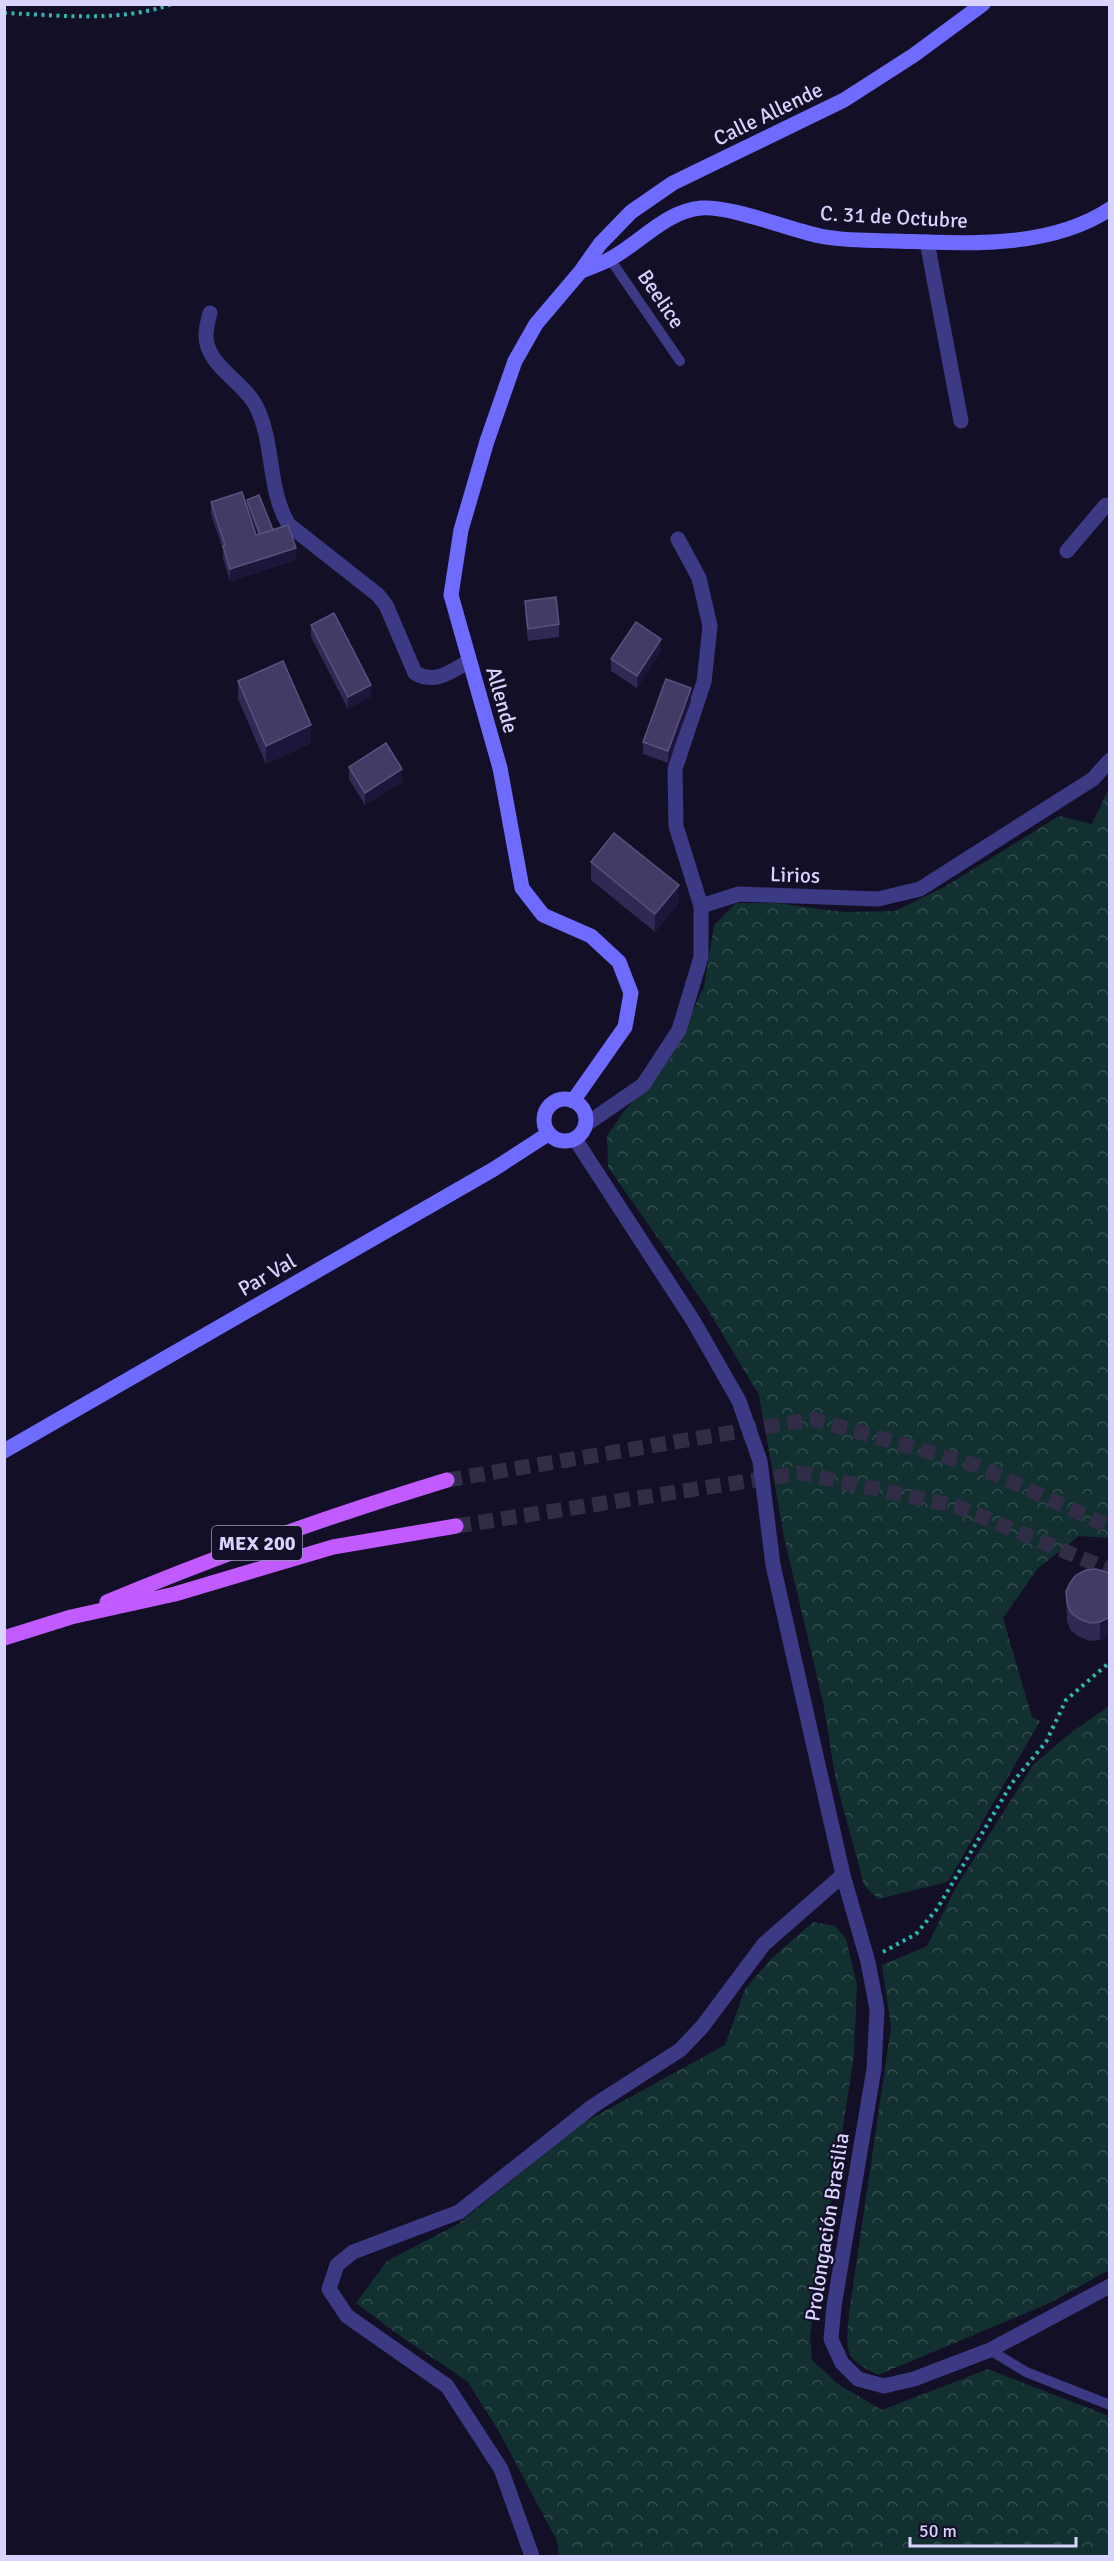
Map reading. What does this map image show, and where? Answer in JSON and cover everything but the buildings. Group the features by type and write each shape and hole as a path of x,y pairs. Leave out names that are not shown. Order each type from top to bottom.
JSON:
{"main road":[{"name":"MEX 200","path":"71,1617 176,1573 330,1516 447,1480"},
{"name":"MEX 200","path":"4,1638 71,1617 175,1594 333,1547 456,1526"}],"street":[{"name":"Calle Allende","path":"581,271 600,244 632,212 674,183 844,100 914,55 983,4"},
{"name":"C. 31 de Octubre","path":"581,271 610,259 676,214 701,208 730,211 832,238 927,242 976,242 1038,237 1092,220 1110,209"},
{"path":"927,242 961,421"},
{"name":"Allende","path":"573,1101 625,1027 631,993 619,962 591,936 543,915 522,888 500,768 451,596 461,530 487,441 515,361 537,324 581,271"},
{"path":"210,313 206,337 210,351 255,403 264,422 280,512 289,525 378,595 386,605 415,673 430,679 442,676 470,661"},
{"path":"1066,551 1106,505 1110,506"},
{"path":"585,1125 643,1085 679,1030 701,957 701,906 676,826 675,769 704,682 710,626 699,578 678,539"},
{"name":"Lirios","path":"701,906 739,894 878,899 920,890 1093,779 1110,760"},
{"path":"573,1101 581,1107 585,1115 585,1125 582,1133 575,1139 556,1140 548,1134 544,1126 544,1116 555,1102 573,1101"},
{"name":"Par Val","path":"4,1451 494,1169 548,1134"},
{"name":"Prolongación Brasilia","path":"575,1139 694,1322 739,1401 760,1461 773,1564 843,1875 868,1962 877,2009 874,2069 840,2266 831,2339 842,2363 858,2379 884,2386 914,2379 990,2350 1110,2286"},
{"path":"532,2556 501,2469 447,2386 347,2316 329,2289 336,2265 353,2252 459,2212 593,2106 680,2050 702,2027 764,1944 843,1875"}],"lane":[{"name":"Beelice","path":"610,259 680,361"},
{"path":"990,2350 1026,2372 1110,2405"}],"path":[{"path":"4,13 99,16 150,12 172,4"},
{"path":"868,1962 916,1934 937,1909 1012,1783 1046,1742 1066,1700 1110,1662"}],"green space":[{"path":"1109,788 1109,1538 1079,1536 1038,1568 1003,1618 1032,1717 1040,1721 948,1882 878,1899 864,1885 836,1781 823,1702 784,1537 759,1395 705,1305 608,1167 607,1136 621,1115 670,1058 704,987 714,925 736,903 777,903 843,912 895,911 946,886 1059,816 1092,824"},
{"path":"1109,1706 1109,2270 1050,2303 878,2375 866,2369 852,2357 847,2344 847,2335 891,2027 882,1965 927,1946 955,1889 1033,1765 1069,1734"},
{"path":"813,1922 835,1926 846,1939 857,1984 854,2056 810,2336 812,2360 838,2384 882,2410 988,2369 1109,2416 1109,2556 559,2556 557,2541 498,2430 468,2382 356,2303 387,2261 458,2224 583,2123 725,2045 745,1989 771,1959"}],"tunnel":[{"path":"447,1480 813,1419 975,1465 1110,1527"},
{"path":"456,1526 800,1473 956,1506 1110,1570"}]}
